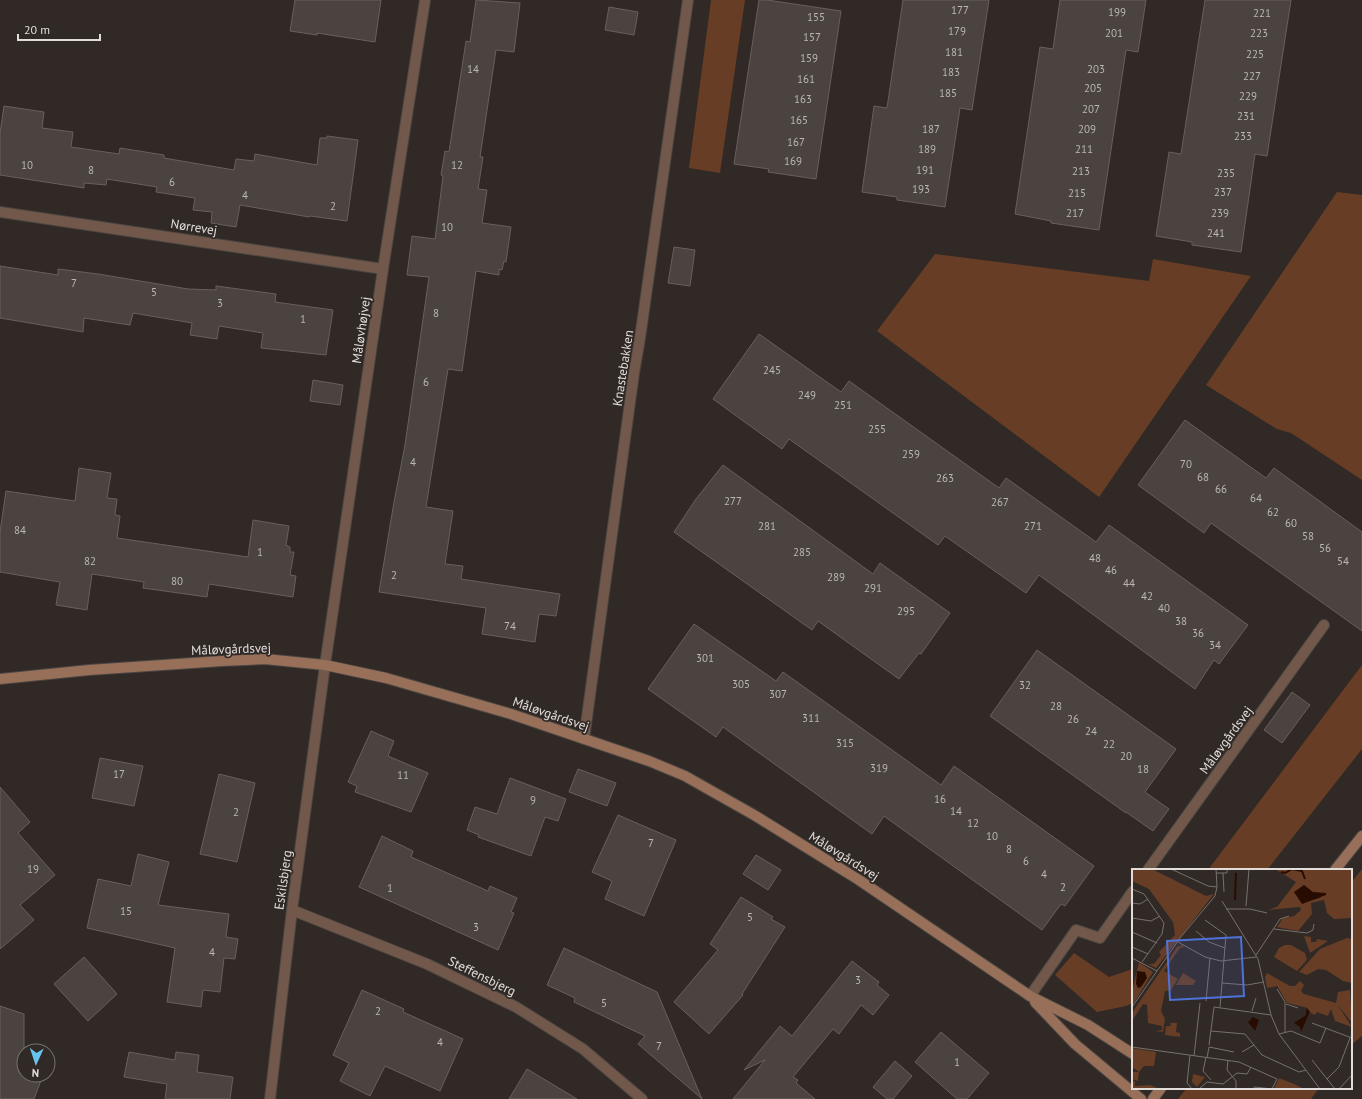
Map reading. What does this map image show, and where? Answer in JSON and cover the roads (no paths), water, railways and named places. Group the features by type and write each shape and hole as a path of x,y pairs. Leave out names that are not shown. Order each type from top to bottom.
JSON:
{"street":[{"name":"Måløvhøjvej","path":"325,665 383,269 425,0"},
{"name":"Knastebakken","path":"584,739 634,373 688,0"},
{"name":"Nørrevej","path":"0,212 383,269"},
{"name":"Måløvgårdsvej","path":"1149,869 1324,625"},
{"name":"Måløvgårdsvej","path":"0,679 89,670 265,659 325,665 393,680 511,714 649,761 685,776 754,815 859,880 1030,996 1088,1025 1132,1053"},
{"name":"Eskilsbjerg","path":"270,1099 292,910 325,665"},
{"path":"1336,869 1362,836"},
{"path":"1030,996 1076,930 1100,938 1132,892"},
{"name":"Steffensbjerg","path":"292,910 427,964 516,1007 583,1049 642,1099"},
{"name":"Måløvgårdsvej","path":"1030,996 1075,1044 1141,1099"},
{"path":"1153,1099 1160,1089"}]}
